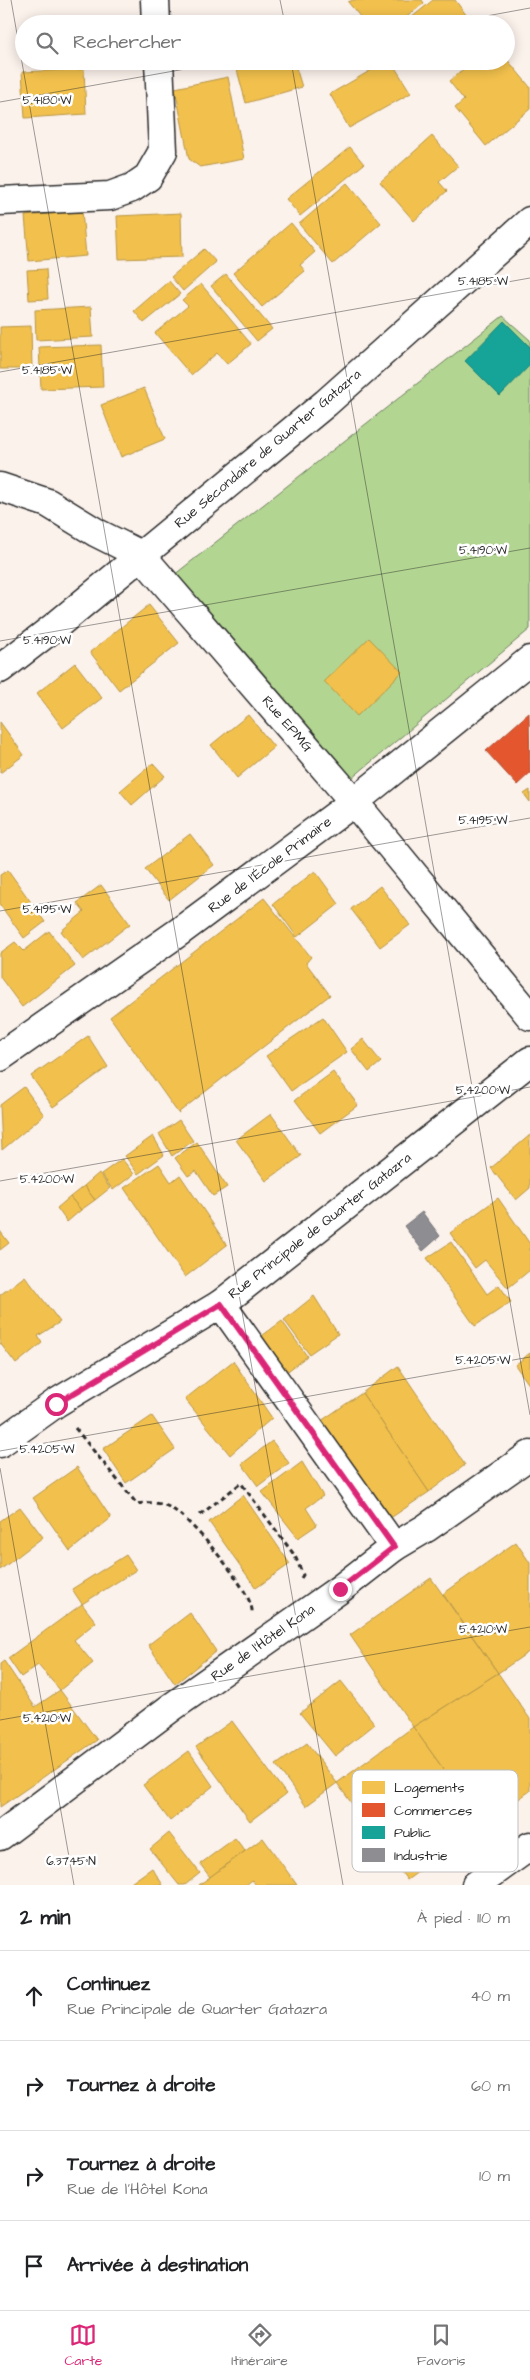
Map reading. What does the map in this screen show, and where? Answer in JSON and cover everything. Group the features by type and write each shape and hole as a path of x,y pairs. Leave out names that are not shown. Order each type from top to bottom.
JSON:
{"street":[{"path":"155,0 156,15"},
{"path":"0,201 110,196 132,188 148,177 163,151 159,70"},
{"name":"Rue Sécondaire de Quarter Gatazra","path":"0,669 326,403 530,221"},
{"name":"Rue EPMG","path":"0,487 48,503 97,533 141,555 354,802 530,1016"},
{"name":"Rue de l'École Primaire","path":"0,1057 178,932 354,802 530,660"},
{"name":"Rue Principale de Quarter Gatazra","path":"0,1443 56,1404 221,1304 530,1061"},
{"path":"221,1304 394,1547"},
{"name":"Rue de l'Hôtel Kona","path":"0,1836 172,1707 340,1589 394,1547 426,1528 530,1455"},
{"path":"518,1855 530,1846"},
{"path":"476,1885 494,1872"}],"path":[{"path":"56,1404 137,1504 150,1502 170,1508 196,1528 240,1585 253,1608 252,1617 260,1611"},
{"path":"200,1515 240,1483 295,1556 303,1575 297,1583"}],"green space":[{"path":"503,316 530,340 530,629 352,778 169,579"}],"building: Logements":[{"path":"353,0 422,0 424,3 409,15 359,15 348,2"},
{"path":"433,0 455,0 466,15 415,15"},
{"path":"515,69 530,87 530,109 486,146 455,108 464,100 449,81 462,70"},
{"path":"84,70 86,114 25,118 22,72"},
{"path":"237,70 297,70 302,87 246,103"},
{"path":"371,70 397,70 411,93 349,128 330,94"},
{"path":"228,77 244,159 200,167 189,159 175,88"},
{"path":"432,136 458,166 439,182 447,191 414,221 380,182"},
{"path":"350,147 364,164 300,216 286,199"},
{"path":"347,183 381,223 333,264 299,224"},
{"path":"82,211 86,256 29,261 25,216"},
{"path":"181,213 182,257 119,259 117,216"},
{"path":"291,223 315,252 300,265 305,271 262,307 233,273"},
{"path":"204,249 216,262 183,291 171,277"},
{"path":"46,269 48,299 29,300 27,270"},
{"path":"226,274 272,329 257,341 211,286"},
{"path":"169,281 180,294 144,323 134,311"},
{"path":"201,284 251,344 227,364 217,353 191,375 155,333 188,306 182,300"},
{"path":"91,307 93,337 36,340 35,310"},
{"path":"31,326 32,369 0,369 0,327"},
{"path":"101,345 103,387 41,389 39,347"},
{"path":"144,388 165,439 121,457 101,405"},
{"path":"149,605 179,643 119,690 90,652"},
{"path":"369,638 402,672 357,716 324,681"},
{"path":"75,663 102,698 63,728 37,693"},
{"path":"248,715 274,747 237,778 211,745"},
{"path":"0,722 24,755 0,773"},
{"path":"153,763 165,776 132,805 120,791"},
{"path":"530,790 530,802 524,794"},
{"path":"190,834 214,865 169,900 145,869"},
{"path":"8,870 45,922 24,938 0,905 0,875"},
{"path":"315,871 339,904 297,937 273,904"},
{"path":"101,885 130,924 83,960 61,931 84,912 77,903"},
{"path":"380,886 410,925 380,947 351,909"},
{"path":"264,898 311,957 306,963 330,995 178,1113 110,1017"},
{"path":"49,931 75,966 22,1007 0,977 0,953 15,942 24,951"},
{"path":"323,1017 347,1052 291,1091 266,1056"},
{"path":"88,1036 108,1067 53,1107 31,1076"},
{"path":"363,1039 381,1062 369,1072 351,1049"},
{"path":"333,1072 358,1105 320,1133 295,1100"},
{"path":"24,1087 44,1115 2,1150 0,1105"},
{"path":"271,1114 301,1156 266,1181 236,1140"},
{"path":"179,1120 193,1141 172,1156 159,1134"},
{"path":"530,1135 530,1188 516,1200 491,1168"},
{"path":"153,1136 164,1155 138,1174 125,1156"},
{"path":"197,1142 227,1187 213,1196 196,1171 188,1176 175,1158"},
{"path":"122,1159 134,1174 113,1190 101,1174"},
{"path":"159,1164 171,1182 180,1175 227,1245 185,1277 124,1188"},
{"path":"99,1173 110,1188 95,1200 84,1186"},
{"path":"84,1186 95,1200 81,1210 70,1197"},
{"path":"70,1197 81,1210 67,1222 57,1208"},
{"path":"498,1198 530,1244 530,1270 508,1288 485,1260 475,1268 450,1233"},
{"path":"0,1231 9,1243 0,1250"},
{"path":"451,1242 487,1294 499,1285 511,1302 475,1326 427,1258"},
{"path":"25,1276 60,1322 38,1336 42,1343 16,1364 0,1343 0,1295"},
{"path":"314,1296 338,1334 309,1354 284,1320"},
{"path":"282,1321 307,1356 279,1378 255,1341"},
{"path":"530,1353 530,1386 515,1365"},
{"path":"233,1361 272,1418 230,1455 185,1399"},
{"path":"398,1366 465,1465 429,1492 362,1393"},
{"path":"362,1393 429,1492 389,1519 321,1421"},
{"path":"152,1416 175,1449 126,1483 103,1449"},
{"path":"272,1441 289,1463 258,1486 242,1464"},
{"path":"302,1462 323,1496 306,1508 317,1525 298,1538 262,1492"},
{"path":"77,1467 111,1518 70,1551 33,1498"},
{"path":"243,1495 290,1564 256,1588 209,1522"},
{"path":"20,1507 43,1537 0,1570 0,1521"},
{"path":"516,1542 530,1563 530,1651 498,1673 443,1594"},
{"path":"126,1555 136,1570 82,1604 72,1589"},
{"path":"431,1578 498,1673 413,1727 350,1635"},
{"path":"82,1604 96,1622 74,1640 93,1663 60,1690 38,1665 21,1677 8,1658"},
{"path":"190,1613 216,1651 175,1684 148,1645"},
{"path":"4,1661 35,1707 60,1690 97,1740 0,1807 0,1664"},
{"path":"498,1673 530,1719 530,1791 518,1799 518,1770 444,1770 413,1727"},
{"path":"341,1681 375,1724 335,1756 300,1713"},
{"path":"232,1721 286,1794 250,1821 196,1747"},
{"path":"413,1727 444,1770 355,1770"},
{"path":"307,1743 337,1783 306,1806 276,1765"},
{"path":"189,1751 213,1786 170,1821 143,1785"},
{"path":"352,1772 352,1804 337,1783"},
{"path":"169,1833 200,1873 185,1885 179,1885 150,1849"},
{"path":"235,1838 245,1851 210,1877 200,1864"},
{"path":"263,1838 297,1885 256,1885 252,1880 246,1885 199,1885"},
{"path":"152,1868 163,1885 128,1885"},
{"path":"401,1872 418,1872 407,1880"}],"building: Commerces":[{"path":"529,713 530,773 517,785 486,751"}],"building: Public":[{"path":"504,321 530,347 530,365 500,396 465,361"}],"building: Industrie":[{"path":"422,1212 440,1236 423,1251 404,1226"}],"route":[{"path":"56,1404 221,1304 394,1547 340,1589"}]}
